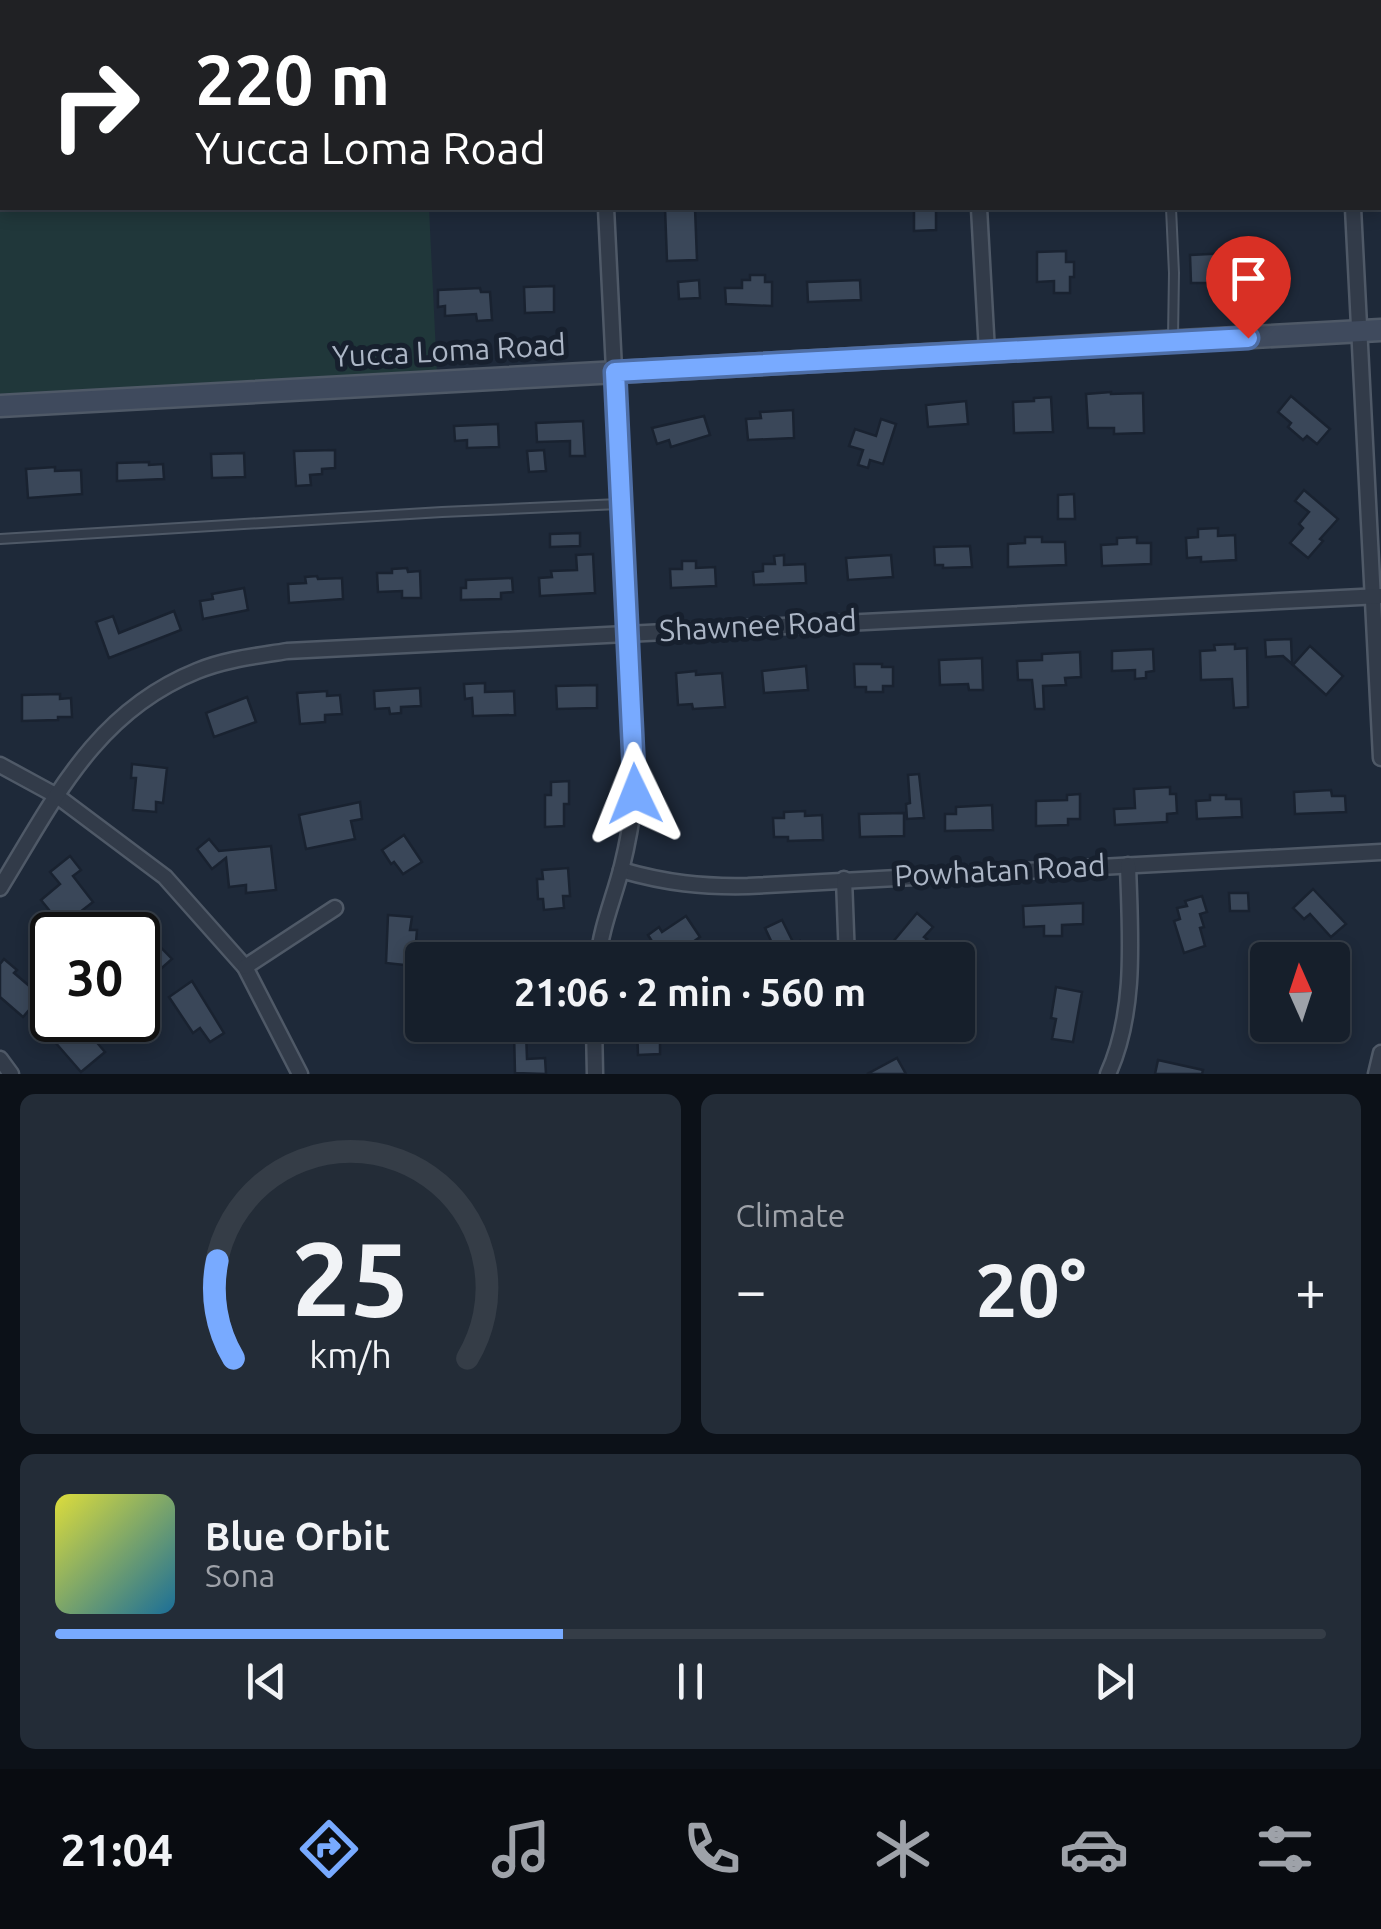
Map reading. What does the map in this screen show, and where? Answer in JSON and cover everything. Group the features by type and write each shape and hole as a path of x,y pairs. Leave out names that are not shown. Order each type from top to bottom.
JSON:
{"main road":[{"name":"Yucca Loma Road","path":"0,406 1370,331"}],"street":[{"path":"602,942 621,870 635,794 606,210"},
{"path":"979,210 987,352"},
{"path":"1352,210 1370,331 1381,758"},
{"name":"Shawnee Road","path":"0,888 86,752 110,726 170,682 237,659 288,651 628,632 1376,596"},
{"path":"0,765 57,796 165,877 245,967 300,1074"},
{"name":"Powhatan Road","path":"621,870 665,882 706,887 1381,852"},
{"path":"1108,1074 1125,1014 1130,950 1128,865"},
{"path":"844,879 846,942"},
{"path":"245,967 335,908"},
{"path":"594,1042 595,1074"},
{"path":"1376,1074 1381,1052"},
{"path":"0,1059 11,1074"}],"lane":[{"path":"1171,210 1173,342"},
{"path":"0,539 621,504"}],"green space":[{"path":"0,210 429,210 437,373 0,394"}],"building":[{"path":"665,210 695,210 697,260 667,261"},
{"path":"914,210 936,210 936,230 914,231"},
{"path":"1066,251 1066,262 1074,262 1070,293 1054,293 1054,281 1037,282 1037,252"},
{"path":"1230,253 1231,278 1191,283 1190,255"},
{"path":"750,275 765,275 765,282 772,282 772,306 726,304 725,288 742,288 742,280 750,280"},
{"path":"699,280 700,298 679,299 678,282"},
{"path":"860,280 861,300 808,302 807,282"},
{"path":"554,286 554,312 525,313 524,287"},
{"path":"480,288 481,292 490,292 492,320 477,321 476,314 445,316 445,306 438,307 438,290"},
{"path":"1143,393 1144,433 1114,434 1114,428 1088,428 1086,394"},
{"path":"1291,396 1330,429 1317,444 1307,436 1303,440 1278,412"},
{"path":"1051,397 1053,432 1014,433 1013,402"},
{"path":"966,401 968,424 928,427 926,405"},
{"path":"793,410 794,438 748,440 746,419 761,418 760,412"},
{"path":"704,416 710,435 671,447 669,440 657,444 652,428"},
{"path":"881,419 896,424 883,464 870,460 868,468 858,465 863,450 849,446 855,429 876,436"},
{"path":"583,421 585,456 570,456 570,441 537,442 536,423"},
{"path":"498,424 499,447 467,448 467,440 455,441 454,426"},
{"path":"335,450 335,468 310,475 311,485 296,486 294,451"},
{"path":"544,450 546,471 529,472 527,451"},
{"path":"244,453 245,477 212,478 211,454"},
{"path":"117,463 163,464 164,479 117,481"},
{"path":"55,467 55,471 81,470 82,494 28,498 26,469"},
{"path":"1304,490 1338,519 1308,558 1290,543 1303,528 1299,524 1309,512 1295,501"},
{"path":"1074,494 1075,519 1058,519 1058,495"},
{"path":"1218,528 1218,536 1235,535 1236,560 1201,562 1201,557 1187,558 1186,538 1198,537 1198,529"},
{"path":"580,533 580,546 550,547 550,534"},
{"path":"1025,537 1065,542 1066,565 1008,567 1008,544 1025,543"},
{"path":"1137,537 1137,543 1151,543 1151,564 1102,566 1101,545 1117,544 1117,538"},
{"path":"970,546 972,567 935,565 934,547"},
{"path":"593,554 595,593 540,596 539,578 552,577 551,571 577,570 576,555"},
{"path":"784,555 784,565 805,564 806,583 754,585 753,572 763,571 763,564 775,564 774,556"},
{"path":"891,555 893,577 848,580 846,558"},
{"path":"682,561 696,561 696,568 715,567 716,586 671,588 670,569 682,569"},
{"path":"407,568 408,572 420,571 421,598 402,598 402,591 378,592 377,573"},
{"path":"305,577 342,578 343,599 289,603 288,584 306,583"},
{"path":"512,578 513,592 501,593 501,599 461,600 466,580"},
{"path":"244,588 248,610 203,619 200,601 213,599 212,594"},
{"path":"174,611 181,630 109,658 96,622 113,616 119,633"},
{"path":"1291,639 1292,664 1283,656 1266,657 1265,640"},
{"path":"1235,644 1235,649 1247,648 1248,707 1234,708 1232,679 1201,680 1200,651 1215,650 1214,645"},
{"path":"1310,646 1343,676 1326,695 1293,665"},
{"path":"1153,649 1154,671 1146,672 1146,678 1135,679 1135,670 1112,671 1112,651"},
{"path":"1080,652 1081,677 1065,678 1066,685 1043,686 1044,709 1035,709 1032,680 1018,680 1017,661 1042,660 1042,654"},
{"path":"982,658 983,690 969,690 968,684 940,685 939,660"},
{"path":"854,664 893,667 893,686 883,686 883,692 855,687"},
{"path":"806,666 808,690 764,693 762,671"},
{"path":"696,671 696,675 722,673 725,707 693,709 692,704 678,705 676,673"},
{"path":"485,683 485,692 514,691 515,715 473,716 472,698 465,699 464,684"},
{"path":"597,685 597,708 557,709 556,686"},
{"path":"420,688 421,706 401,707 401,713 390,714 389,708 375,709 374,691"},
{"path":"327,691 327,696 340,695 342,714 325,715 325,722 300,724 297,693"},
{"path":"60,694 60,699 71,698 72,717 22,721 22,695"},
{"path":"247,697 256,722 214,737 206,713"},
{"path":"132,764 167,768 163,803 156,802 156,812 133,810 136,778 131,778"},
{"path":"919,774 924,818 907,819 908,775"},
{"path":"569,781 564,826 545,827 545,795 551,795 551,782"},
{"path":"1170,787 1170,794 1176,794 1177,813 1167,814 1167,822 1115,825 1114,809 1135,808 1134,789"},
{"path":"1331,790 1332,796 1345,796 1346,812 1295,814 1294,792"},
{"path":"1080,794 1080,819 1068,819 1068,825 1036,826 1036,801 1067,800 1067,795"},
{"path":"1210,795 1241,799 1242,817 1197,819 1196,801 1210,800"},
{"path":"360,802 362,819 351,821 355,839 306,849 299,815"},
{"path":"992,805 993,830 945,831 945,814 956,814 956,807"},
{"path":"805,811 805,816 822,815 823,840 788,841 788,837 774,837 773,818 784,818 784,812"},
{"path":"904,813 904,836 860,837 859,814"},
{"path":"404,835 422,862 403,874 382,850"},
{"path":"209,839 219,851 271,846 276,890 246,893 246,885 229,887 226,858 212,869 197,849"},
{"path":"70,856 81,870 73,876 93,902 80,912 51,912 41,900 60,884 50,872"},
{"path":"568,868 570,896 563,896 564,908 544,910 543,899 538,899 537,879 543,879 542,870"},
{"path":"1313,889 1346,924 1331,937 1310,914 1304,919 1293,908"},
{"path":"1229,893 1248,893 1249,911 1230,911"},
{"path":"1202,896 1207,912 1200,914 1205,946 1184,953 1174,921 1180,919 1177,908"},
{"path":"1083,903 1083,924 1062,925 1062,936 1044,936 1044,926 1024,927 1023,906"},
{"path":"917,913 933,927 924,942 893,942"},
{"path":"388,915 412,917 410,930 417,930 416,942 405,942 405,965 386,963"},
{"path":"686,916 700,937 693,942 652,942 648,935 659,927 662,932"},
{"path":"782,920 793,942 772,942 765,928"},
{"path":"160,947 172,959 160,970"},
{"path":"4,959 30,987 30,1009 23,1017 0,997 0,964"},
{"path":"192,981 224,1033 210,1042 200,1028 193,1033 169,997"},
{"path":"1056,987 1082,992 1073,1042 1052,1039"},
{"path":"55,1042 96,1042 105,1052 81,1072"},
{"path":"514,1042 526,1042 527,1059 545,1058 546,1074 515,1073"},
{"path":"638,1042 660,1042 660,1054 638,1055"},
{"path":"897,1058 906,1074 867,1074"},
{"path":"1158,1060 1203,1070 1202,1074 1155,1074"}],"route":[{"path":"635,794 615,372 1248,338"}]}
